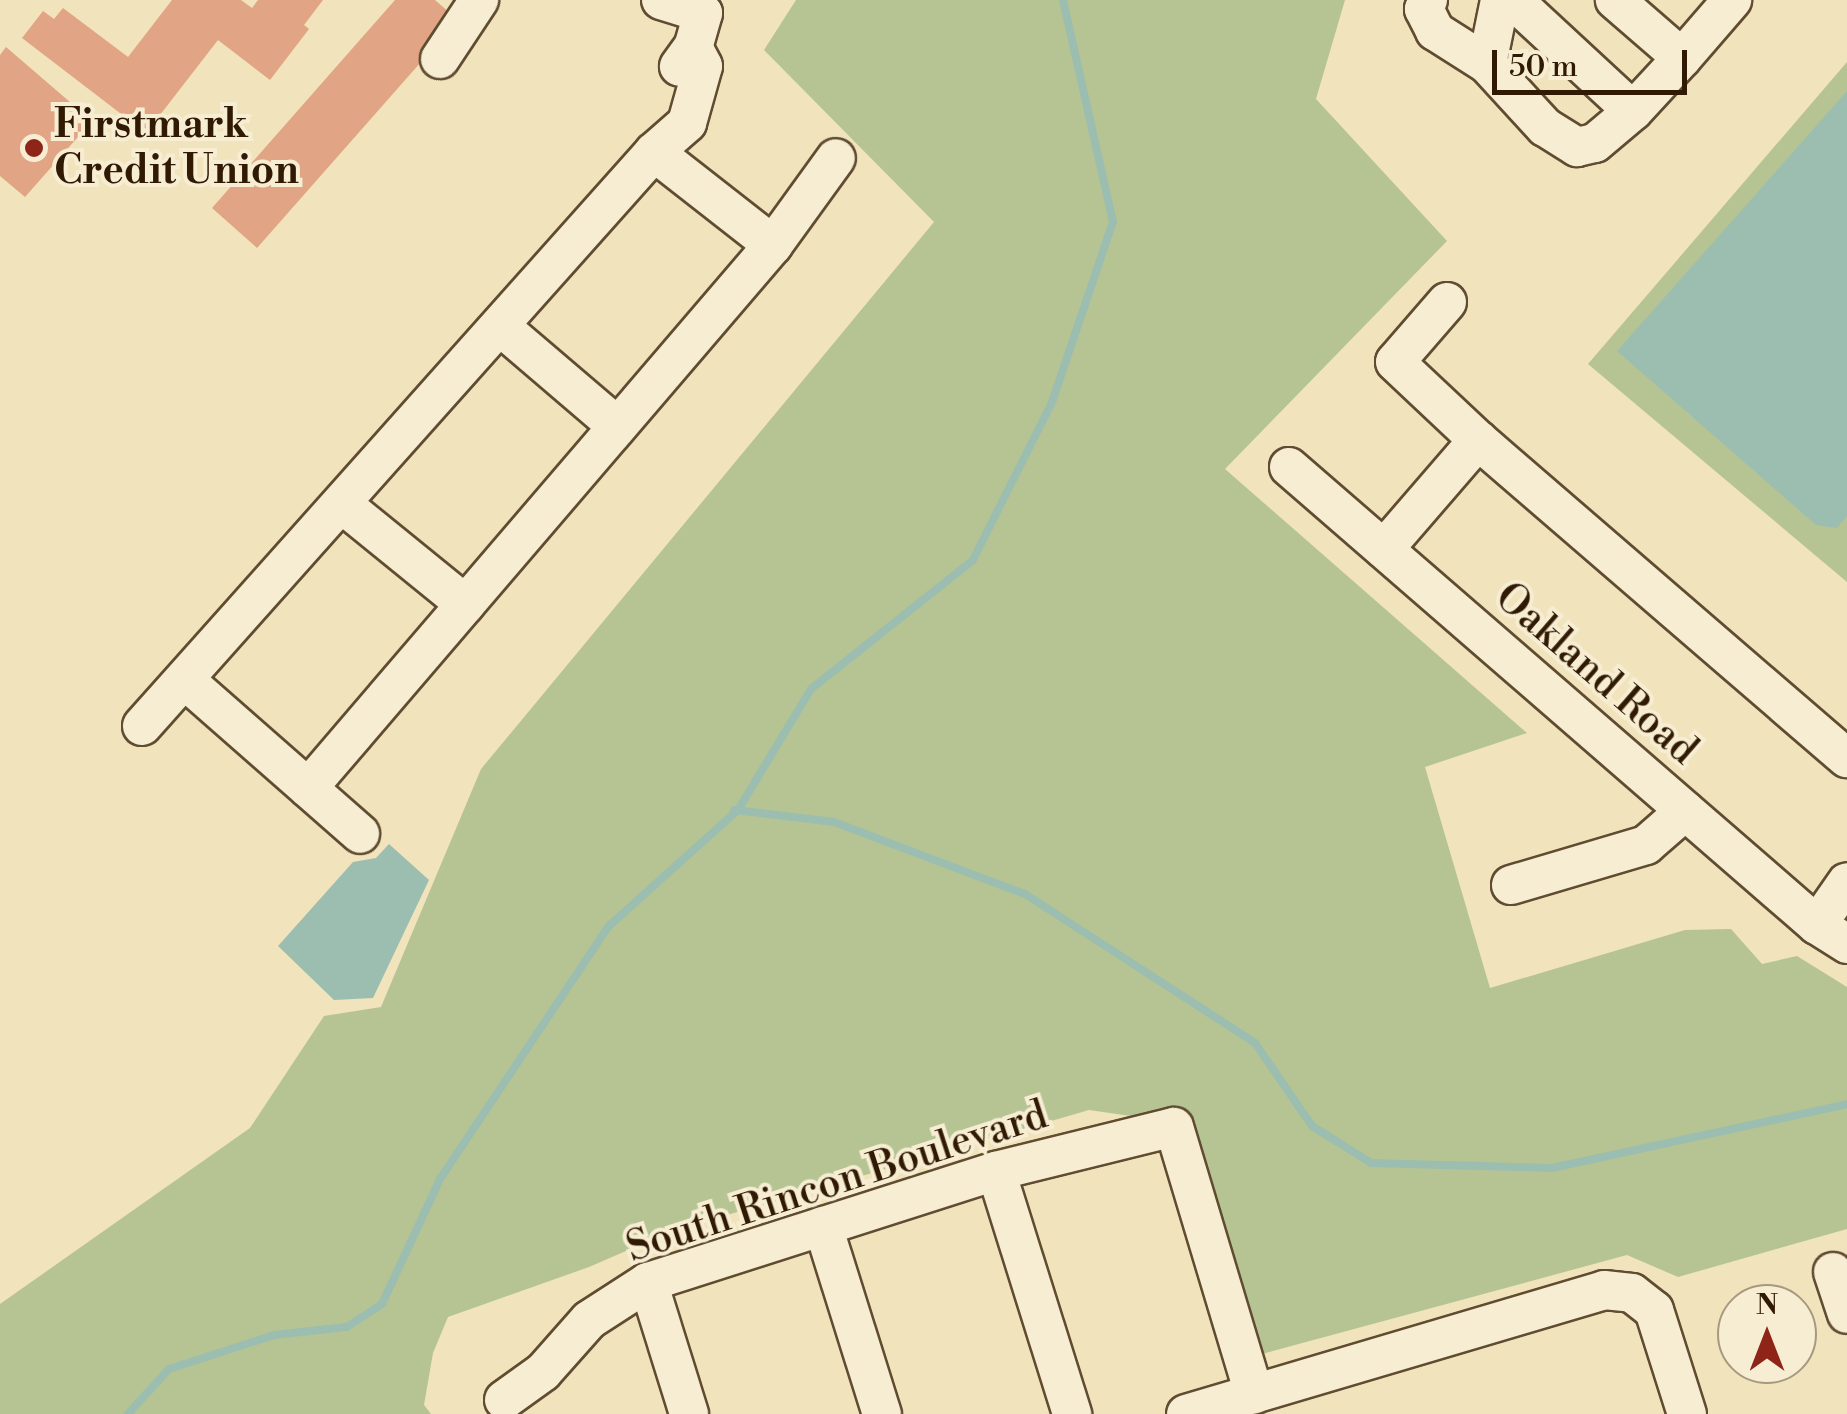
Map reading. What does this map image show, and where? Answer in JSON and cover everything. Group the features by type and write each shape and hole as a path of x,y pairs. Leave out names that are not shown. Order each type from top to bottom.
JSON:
{"street":[{"path":"440,59 479,0"},
{"path":"142,726 660,145 687,123 704,66 698,30 661,0"},
{"path":"1428,0 1424,9 1434,31 1488,64 1545,126 1577,147 1595,143 1633,110 1732,0"},
{"path":"1488,64 1500,0"},
{"path":"1514,0 1633,110"},
{"path":"1616,0 1682,58"},
{"path":"660,145 772,245"},
{"path":"308,788 772,245 836,158"},
{"path":"1448,302 1394,362 1478,440 1847,758"},
{"path":"501,327 616,426"},
{"path":"1384,549 1478,440"},
{"name":"Oakland Road","path":"1289,467 1832,935"},
{"path":"342,504 465,604"},
{"path":"185,680 360,834"},
{"path":"1511,885 1646,846 1685,810"},
{"path":"1832,935 1847,882"},
{"name":"South Rincon Boulevard","path":"504,1400 542,1372 589,1320 648,1282 996,1171 1174,1128 1254,1394"},
{"path":"996,1171 1072,1414"},
{"path":"823,1226 882,1414"},
{"path":"1833,1272 1847,1314"},
{"path":"648,1282 689,1414"},
{"path":"1186,1414 1604,1290 1632,1293 1654,1310 1687,1414"}],"green space":[{"path":"796,0 1345,0 1316,99 1447,241 1225,469 1527,733 1425,767 1490,988 1685,930 1731,929 1762,964 1797,956 1847,987 1847,1229 1678,1277 1627,1255 1262,1354 1193,1125 1089,1110 672,1231 589,1267 448,1317 433,1353 424,1405 431,1414 0,1414 0,1304 250,1128 324,1016 381,1007 481,769 934,222 764,50"},
{"path":"1847,62 1847,582 1588,364"}],"shaded area":[{"path":"1847,91 1847,516 1837,528 1816,525 1617,351"},
{"path":"389,844 429,880 373,998 334,1000 278,946 353,862 376,858"}],"building":[{"path":"172,0 241,0 252,8 258,0 323,0 304,25 309,29 270,80 218,40 146,133 22,38 43,11 54,19 63,8 128,57"},
{"path":"395,0 435,0 458,20 257,248 212,208"},
{"name":"Firstmark Credit Union","path":"6,47 92,121 25,197 0,176 0,55"}],"waterway":[{"path":"128,1414 169,1369 274,1335 347,1327 382,1304 440,1179 609,926 738,810 811,689 973,560 1052,402 1113,222 1063,0"},
{"path":"734,810 834,822 1025,894 1255,1043 1312,1126 1371,1163 1552,1168 1847,1104"}],"place":[{"name":"Firstmark Credit Union","path":"34,148"}]}
